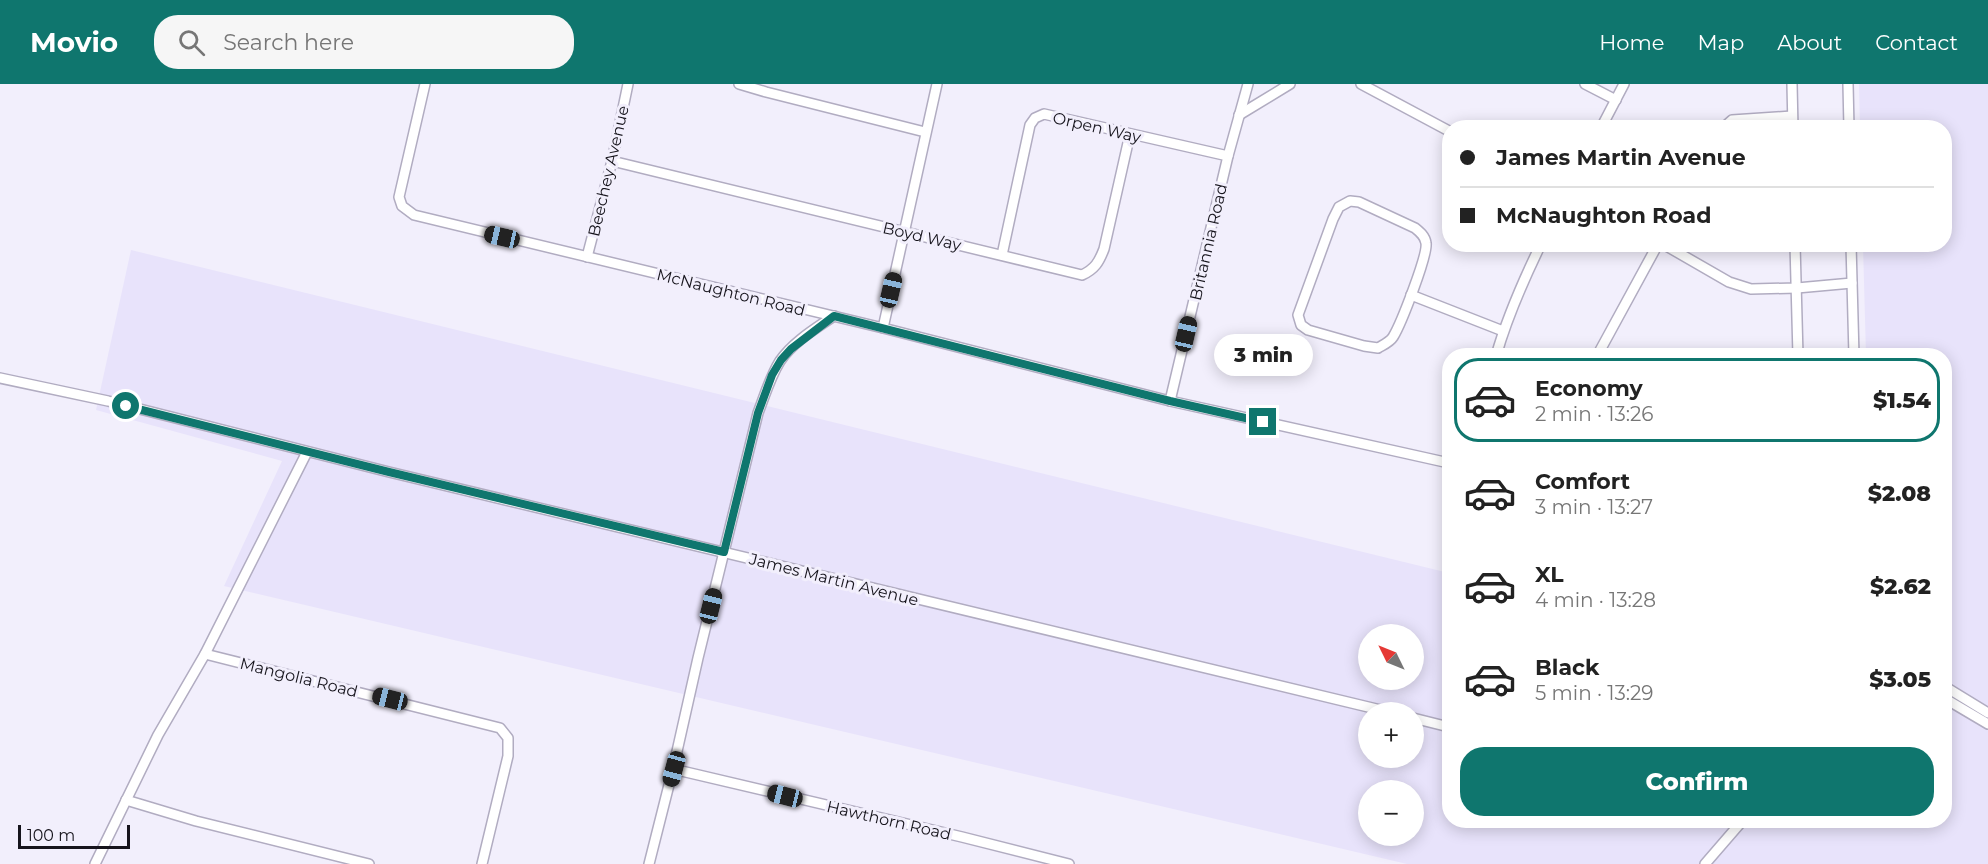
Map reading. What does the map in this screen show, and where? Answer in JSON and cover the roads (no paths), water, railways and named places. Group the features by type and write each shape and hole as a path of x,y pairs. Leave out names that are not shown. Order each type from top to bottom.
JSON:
{"street":[{"name":"McNaughton Road","path":"425,84 399,190 402,206 414,216 834,316 1170,401 1442,461"},
{"name":"Beechey Avenue","path":"587,257 612,161 628,84"},
{"path":"739,84 767,88 925,132"},
{"path":"882,328 937,84"},
{"name":"Britannia Road","path":"1170,401 1228,156 1248,84"},
{"path":"1239,116 1290,84"},
{"path":"1361,84 1442,126"},
{"path":"1585,84 1616,100"},
{"path":"1605,120 1624,84"},
{"path":"1792,84 1792,120"},
{"path":"1848,84 1849,120"},
{"name":"Orpen Way","path":"1002,255 1030,125 1035,118 1044,114 1228,156"},
{"path":"1732,120 1792,116"},
{"name":"Boyd Way","path":"612,161 1082,275 1092,271 1099,262 1104,249 1130,134"},
{"path":"1350,201 1359,202 1423,234 1426,251 1411,296 1393,338 1378,348 1308,330 1301,325 1298,315 1333,219 1339,207 1350,201"},
{"path":"1498,348 1523,280 1537,252"},
{"path":"1602,348 1656,252"},
{"path":"1674,252 1722,279 1751,289 1852,283"},
{"path":"1796,252 1798,348"},
{"path":"1851,252 1854,348"},
{"path":"1411,296 1503,331"},
{"path":"650,864 758,413 772,375 781,360 802,339 834,316"},
{"name":"James Martin Avenue","path":"0,378 108,401 307,452 1358,705"},
{"path":"95,864 158,735 205,654 307,452"},
{"name":"Mangolia Road","path":"205,654 500,728 508,738 508,756 482,864"},
{"path":"1952,691 1988,712"},
{"path":"1952,703 1988,724"},
{"path":"1424,721 1442,725"},
{"name":"Hawthorn Road","path":"674,769 1069,864"},
{"path":"126,800 196,822 369,864"},
{"path":"1705,864 1735,828"}]}
